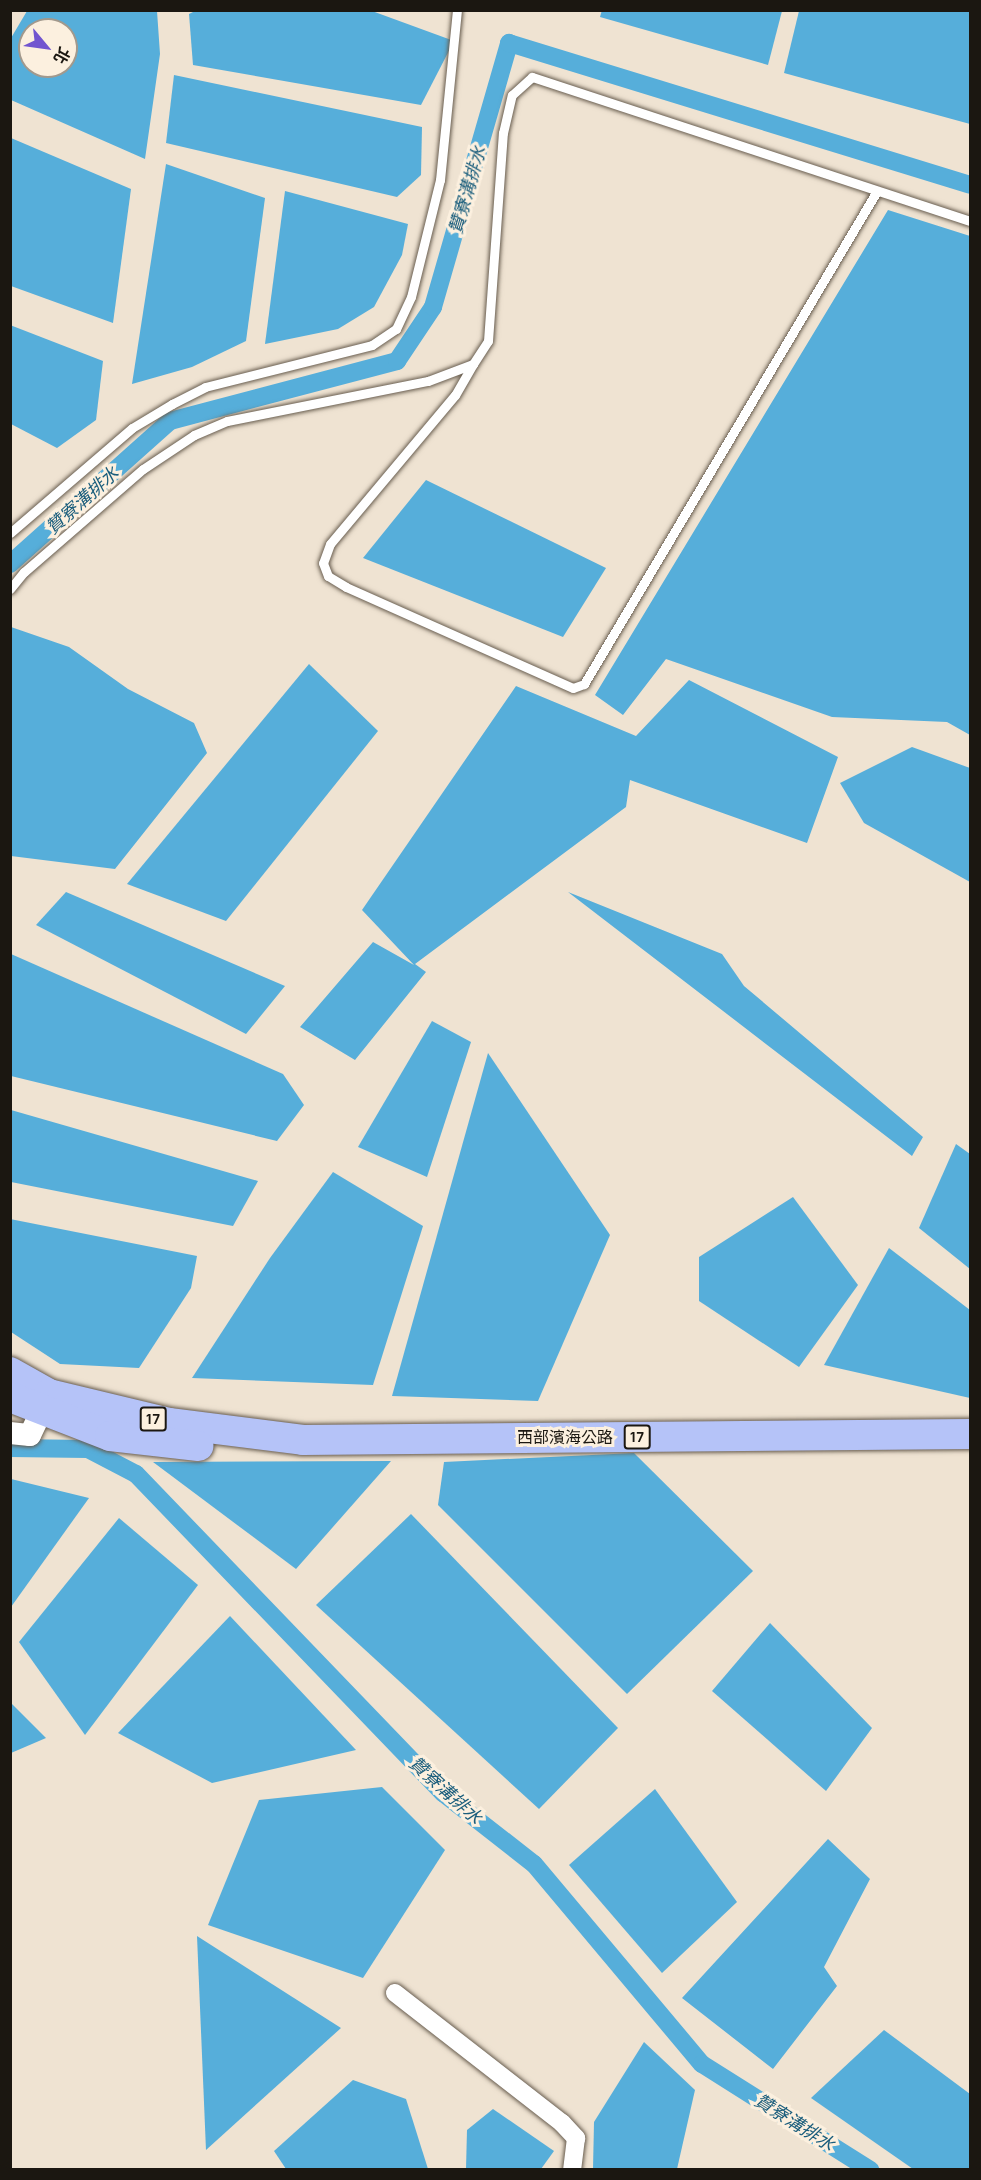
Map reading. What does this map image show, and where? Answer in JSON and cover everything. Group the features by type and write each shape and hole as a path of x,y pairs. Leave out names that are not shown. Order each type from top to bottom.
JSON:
{"main road":[{"name":"西部濱海公路","path":"10,1372 45,1402"},
{"name":"西部濱海公路","path":"10,1397 169,1423 303,1440 970,1434"}],"street":[{"path":"10,1433 30,1435 45,1402"},
{"path":"395,1993 562,2123 576,2138 572,2169"}],"lane":[{"path":"10,533 132,428 172,404 205,387 372,345 396,330 411,297 440,180 457,10"},
{"path":"878,190 584,684 573,688 555,683 346,587 328,576 323,563 330,544 455,395 488,341 503,133 512,95 532,77 878,190 970,221"},
{"path":"10,589 24,572 143,469 194,435 226,421 428,381 473,364"}],"water":[{"path":"197,10 372,11 454,41 421,105 193,65 189,14"},
{"path":"602,10 782,11 768,65 600,17"},
{"path":"27,11 157,11 160,54 145,159 11,100 11,38 18,26 18,78 78,78 78,18 23,18"},
{"path":"799,11 970,11 970,124 784,73"},
{"path":"174,75 422,127 421,175 397,197 166,143"},
{"path":"11,138 131,189 113,323 11,286"},
{"path":"166,164 265,198 246,341 192,367 132,384"},
{"path":"285,191 408,224 402,255 374,307 338,329 265,344"},
{"path":"888,210 970,236 970,735 947,722 832,717 666,659 623,715 595,695"},
{"path":"10,325 103,361 96,420 57,448 11,424"},
{"path":"426,480 606,568 563,637 363,558"},
{"path":"11,627 69,647 128,689 194,723 207,753 115,869 11,856"},
{"path":"309,664 378,731 226,921 127,884"},
{"path":"689,680 838,757 807,843 630,780 626,807 415,964 426,972 355,1060 300,1027 373,942 414,965 362,910 516,686 636,736"},
{"path":"912,747 970,768 970,882 864,823 840,783"},
{"path":"66,892 285,986 246,1034 36,925"},
{"path":"568,892 722,954 744,986 923,1137 912,1156"},
{"path":"11,954 283,1074 304,1105 277,1141 11,1076"},
{"path":"432,1021 471,1042 427,1177 358,1147"},
{"path":"488,1053 610,1235 538,1401 392,1396"},
{"path":"10,1110 258,1181 233,1226 11,1182"},
{"path":"956,1144 970,1154 970,1269 919,1228"},
{"path":"333,1172 423,1226 373,1385 192,1378 270,1258"},
{"path":"793,1197 858,1285 799,1367 699,1301 699,1257"},
{"path":"10,1219 197,1256 191,1288 139,1368 60,1364 11,1332"},
{"path":"889,1248 970,1310 970,1398 824,1365"},
{"path":"634,1453 753,1571 627,1694 438,1505 444,1462"},
{"path":"391,1461 296,1569 153,1462"},
{"path":"10,1479 89,1498 11,1607"},
{"path":"411,1514 618,1728 539,1809 316,1605"},
{"path":"119,1518 198,1585 85,1735 19,1642"},
{"path":"230,1616 356,1750 212,1783 118,1733"},
{"path":"770,1623 872,1728 826,1791 712,1691"},
{"path":"10,1702 46,1738 11,1753 10,1753"},
{"path":"382,1787 445,1850 363,1978 208,1925 259,1800"},
{"path":"655,1789 737,1902 662,1973 569,1865"},
{"path":"828,1839 870,1879 824,1967 837,1986 773,2069 682,1998"},
{"path":"197,1936 341,2028 206,2150"},
{"path":"884,2030 970,2094 970,2169 913,2169 811,2098"},
{"path":"644,2042 695,2090 677,2169 593,2169 594,2122"},
{"path":"353,2080 406,2099 428,2169 286,2169 274,2151"},
{"path":"493,2109 554,2151 541,2169 466,2169 467,2130"}],"waterway":[{"name":"贊寮溝排水","path":"10,564 170,421 397,361 433,307 509,43 970,185"},
{"name":"贊寮溝排水","path":"10,1448 88,1449 136,1474 443,1793 534,1864 702,2064 870,2170"}]}
